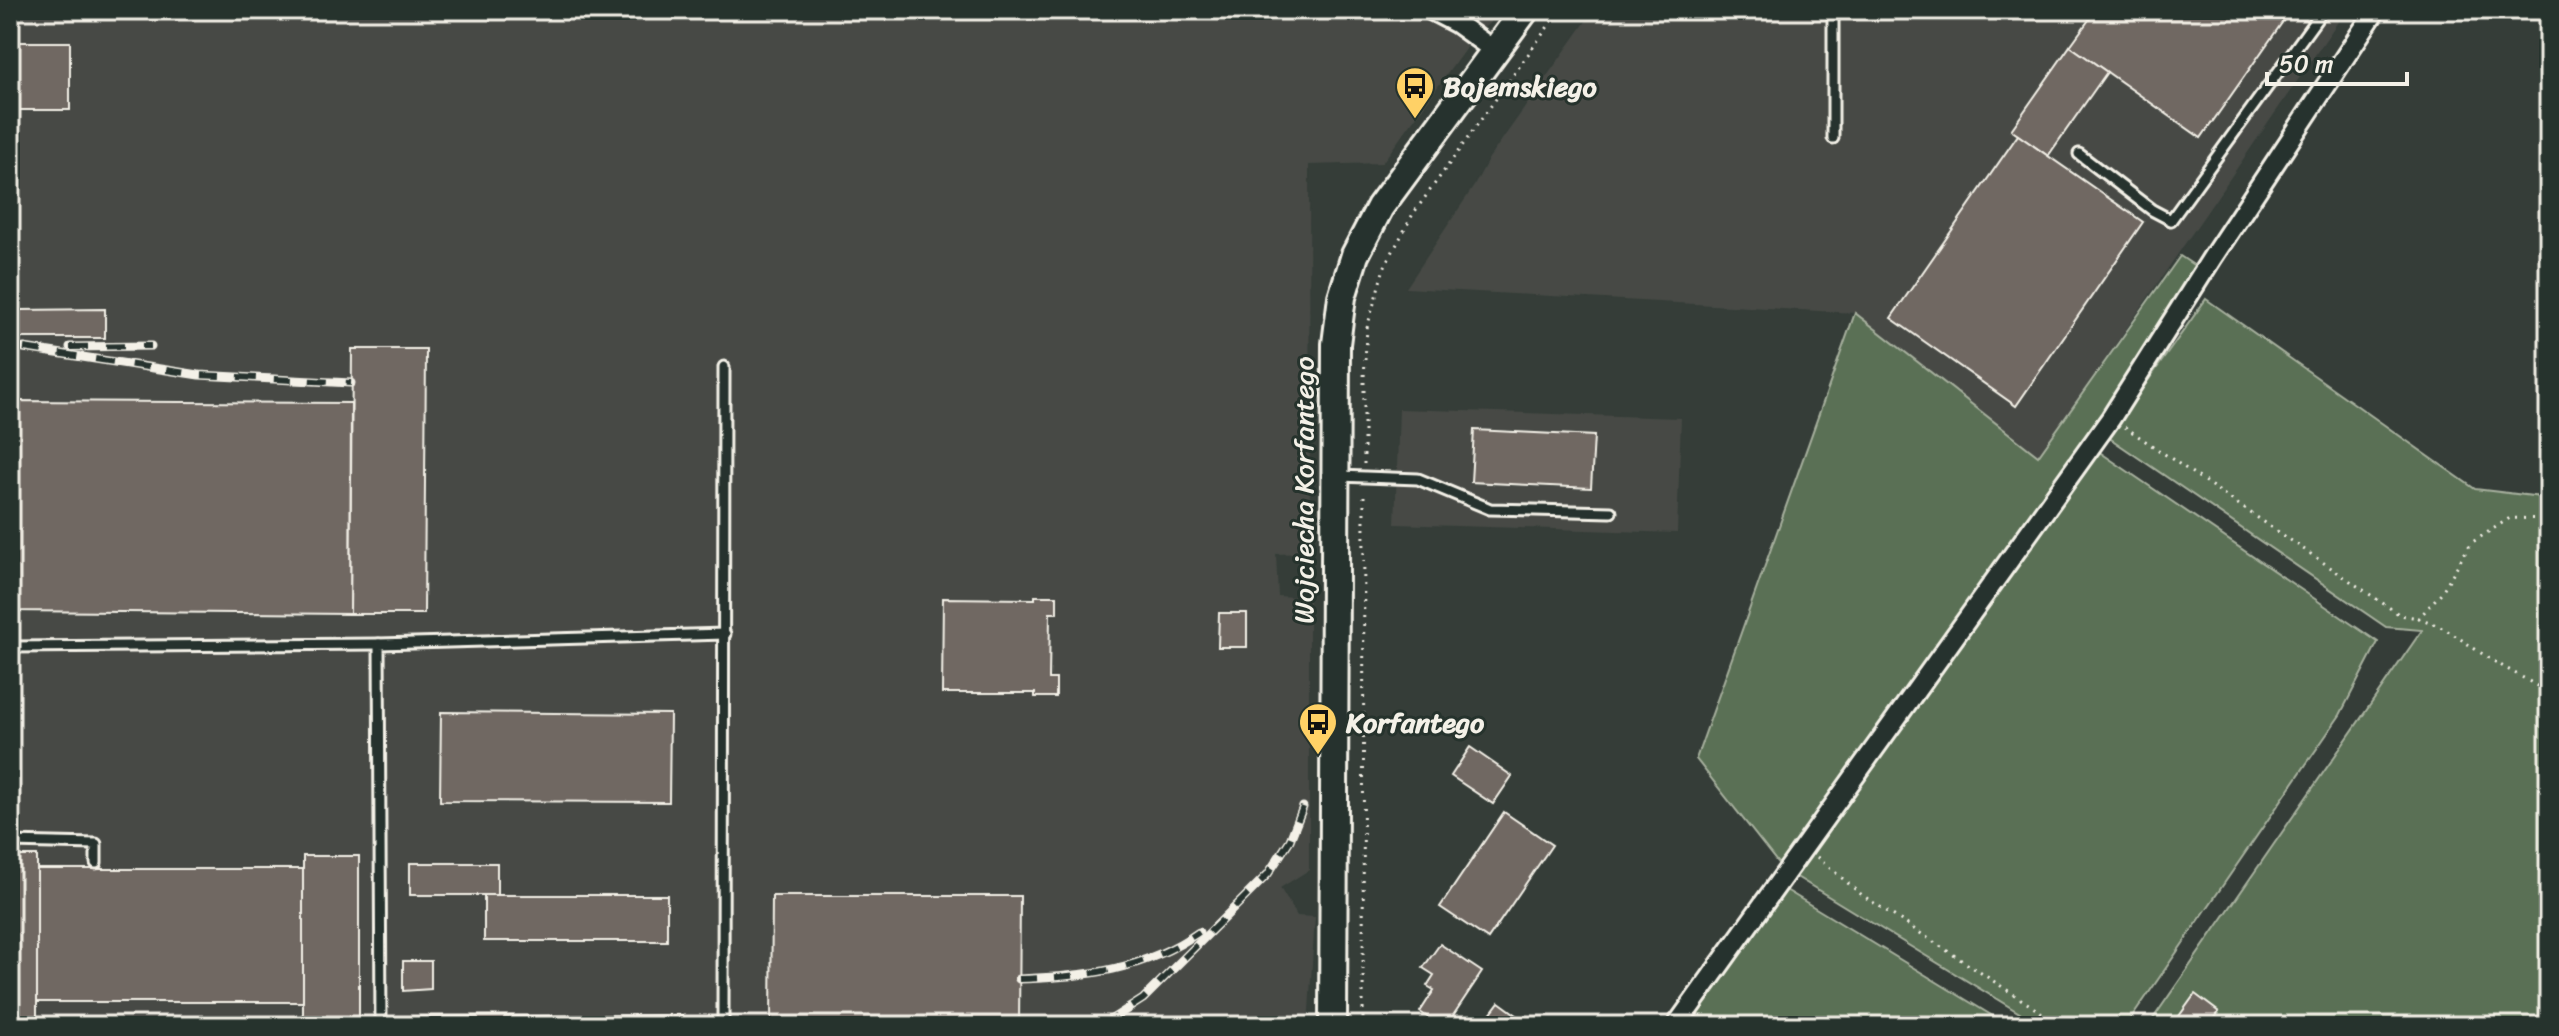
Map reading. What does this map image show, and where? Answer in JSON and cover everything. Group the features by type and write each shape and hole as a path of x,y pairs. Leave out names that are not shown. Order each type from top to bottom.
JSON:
{"street":[{"path":"1431,10 1456,23 1495,51"},
{"path":"1676,1026 2111,418 2212,258 2376,10"},
{"name":"Wojciecha Korfantego","path":"1333,1026 1336,344 1342,297 1355,255 1380,207 1495,51 1517,13"}],"lane":[{"path":"1833,10 1833,138"},
{"path":"2079,154 2152,210 2171,220 2323,10"},
{"path":"723,1026 724,367"},
{"path":"1335,476 1418,479 1490,509 1611,512"},
{"path":"10,647 379,644 725,634"},
{"path":"379,644 381,1026"},
{"path":"10,842 96,844 96,863"}],"path":[{"path":"1363,1026 1365,352 1371,308 1384,268 1413,214 1560,10"},
{"path":"2111,418 2400,615 2444,627 2549,694"},
{"path":"2419,618 2441,593 2471,543 2510,518 2549,519"},
{"path":"1805,847 1862,895 2062,1026"}],"shaded area":[{"path":"10,10 1486,10 1491,22 1477,33 1382,163 1309,165 1310,553 1276,554 1278,596 1309,598 1309,870 1280,888 1297,916 1315,917 1308,1026 10,1026"},
{"path":"1594,10 2346,10 2038,457 1855,313 1406,288 1474,186 1489,158"},
{"path":"1399,409 1681,418 1677,533 1395,524"}],"green space":[{"path":"2180,256 2204,272 1781,867 1696,759 1855,313 2038,456"},
{"path":"2206,299 2475,489 2549,498 2549,1026 2148,1026 2422,630 2386,627 2108,437"},
{"path":"2098,451 2378,642 2340,715 2126,1026 2041,1026 1795,876"},
{"path":"1786,890 2009,1026 1688,1026"}],"building":[{"path":"2096,10 2291,10 2201,138 2070,46"},
{"path":"10,42 70,42 70,110 10,110"},
{"path":"2070,46 2107,72 2048,156 2011,130"},
{"path":"2018,135 2143,222 2016,406 1891,318"},
{"path":"105,309 105,338 20,338 20,310"},
{"path":"352,349 426,349 424,614 350,614"},
{"path":"10,401 351,403 350,614 10,611"},
{"path":"1474,430 1594,436 1591,488 1471,482"},
{"path":"1035,596 1057,596 1057,613 1050,613 1049,679 1056,679 1056,697 1035,697 1035,693 942,693 943,598 1035,599"},
{"path":"1219,613 1247,613 1247,647 1218,647"},
{"path":"441,712 670,714 669,802 440,801"},
{"path":"1470,747 1512,776 1493,804 1451,776"},
{"path":"1504,812 1552,845 1488,939 1440,907"},
{"path":"10,856 37,856 37,1026 10,1026"},
{"path":"303,856 359,856 359,1026 303,1026"},
{"path":"410,863 497,863 497,895 410,895"},
{"path":"37,869 303,869 303,1002 37,1002"},
{"path":"484,895 667,895 667,941 484,941"},
{"path":"772,896 1020,896 1019,1026 771,1026"},
{"path":"1440,944 1482,972 1446,1026 1420,1012 1434,990 1427,986 1434,975 1423,968"},
{"path":"403,961 431,961 431,989 403,991"},
{"path":"2195,994 2219,1012 2209,1026 2172,1026"},
{"path":"1499,1002 1525,1021 1521,1026 1481,1026"},
{"path":"682,1015 682,1026 401,1026 401,1017"}],"railway":[{"path":"70,347 151,346"},
{"path":"24,348 199,375 351,383"},
{"path":"1101,1026 1143,999 1268,874 1290,840 1303,807"},
{"path":"1019,979 1113,969 1157,955 1199,932"}],"place":[{"name":"Bojemskiego","path":"1415,120"},
{"name":"Korfantego","path":"1318,756"}]}
